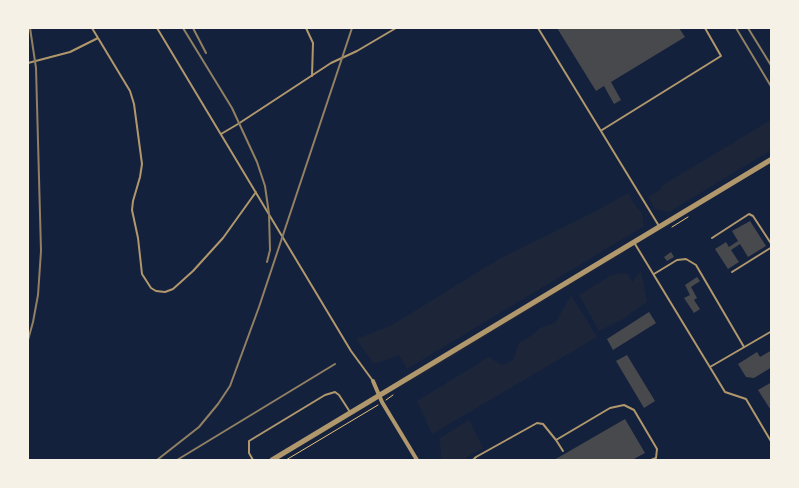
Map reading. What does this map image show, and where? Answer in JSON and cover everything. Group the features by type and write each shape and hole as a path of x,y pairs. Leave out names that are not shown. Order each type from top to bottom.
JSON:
{"street":[{"path":"272,460 772,158"},
{"path":"373,381 379,395 417,460"}],"lane":[{"path":"92,28 130,91 134,104 142,164 132,210 138,238 142,274 151,288 165,292 173,289 187,277 223,238 256,192"},
{"path":"157,28 351,351 373,381"},
{"path":"306,28 314,43 312,76"},
{"path":"221,134 331,63 357,51 396,28"},
{"path":"538,28 659,226"},
{"path":"601,131 720,56 705,28"},
{"path":"28,64 70,52 98,38"},
{"path":"712,238 749,214 754,216 772,246 732,272"},
{"path":"634,242 725,392 746,399 772,443"},
{"path":"654,274 677,260 686,259 696,265 744,347"},
{"path":"710,367 772,331"},
{"path":"253,460 249,453 249,441 325,395 334,392 339,395 350,413"},
{"path":"556,440 610,408 624,405 634,410 657,449 656,458 652,460"},
{"path":"473,460 476,456 536,422 543,424 563,451"}],"path":[{"path":"286,460 376,407"}],"shaded area":[{"path":"771,120 771,150 669,212 655,209 648,197 661,189 663,185"},
{"path":"628,193 642,213 644,226 407,369 399,355 374,364 356,339 392,325 499,259"},
{"path":"627,251 417,378 406,383 624,252"},
{"path":"641,271 647,302 623,319 599,331 579,295 610,276 619,273 628,274 632,282"},
{"path":"571,295 597,337 432,434 417,401 489,357 502,365 513,360 519,343 540,328 555,323"},
{"path":"469,420 483,448 467,457 466,460 441,460 440,438"}],"building":[{"path":"557,28 679,28 685,37 611,82 621,100 614,104 604,86 596,91"},
{"path":"750,221 766,246 748,257 740,244 731,250 739,262 728,269 715,249 726,242 729,247 738,241 732,231"},
{"path":"671,252 674,257 667,261 664,257"},
{"path":"697,277 700,281 691,287 697,298 694,300 700,309 694,313 684,298 690,295 685,285"},
{"path":"649,312 656,323 613,350 607,339"},
{"path":"772,350 772,367 754,378 746,377 738,364 757,352 760,357"},
{"path":"627,355 655,401 644,408 616,361"},
{"path":"772,382 772,412 758,390"},
{"path":"625,419 645,453 632,460 554,460"}],"railway":[{"path":"28,340 38,295 41,251 36,68 30,28"},
{"path":"183,28 232,108 257,162 265,186 269,214 270,250 267,262"},
{"path":"193,28 206,53"},
{"path":"157,460 199,427 230,386 259,307 352,28"},
{"path":"736,28 772,88"},
{"path":"748,28 772,67"},
{"path":"177,460 335,364"}]}
